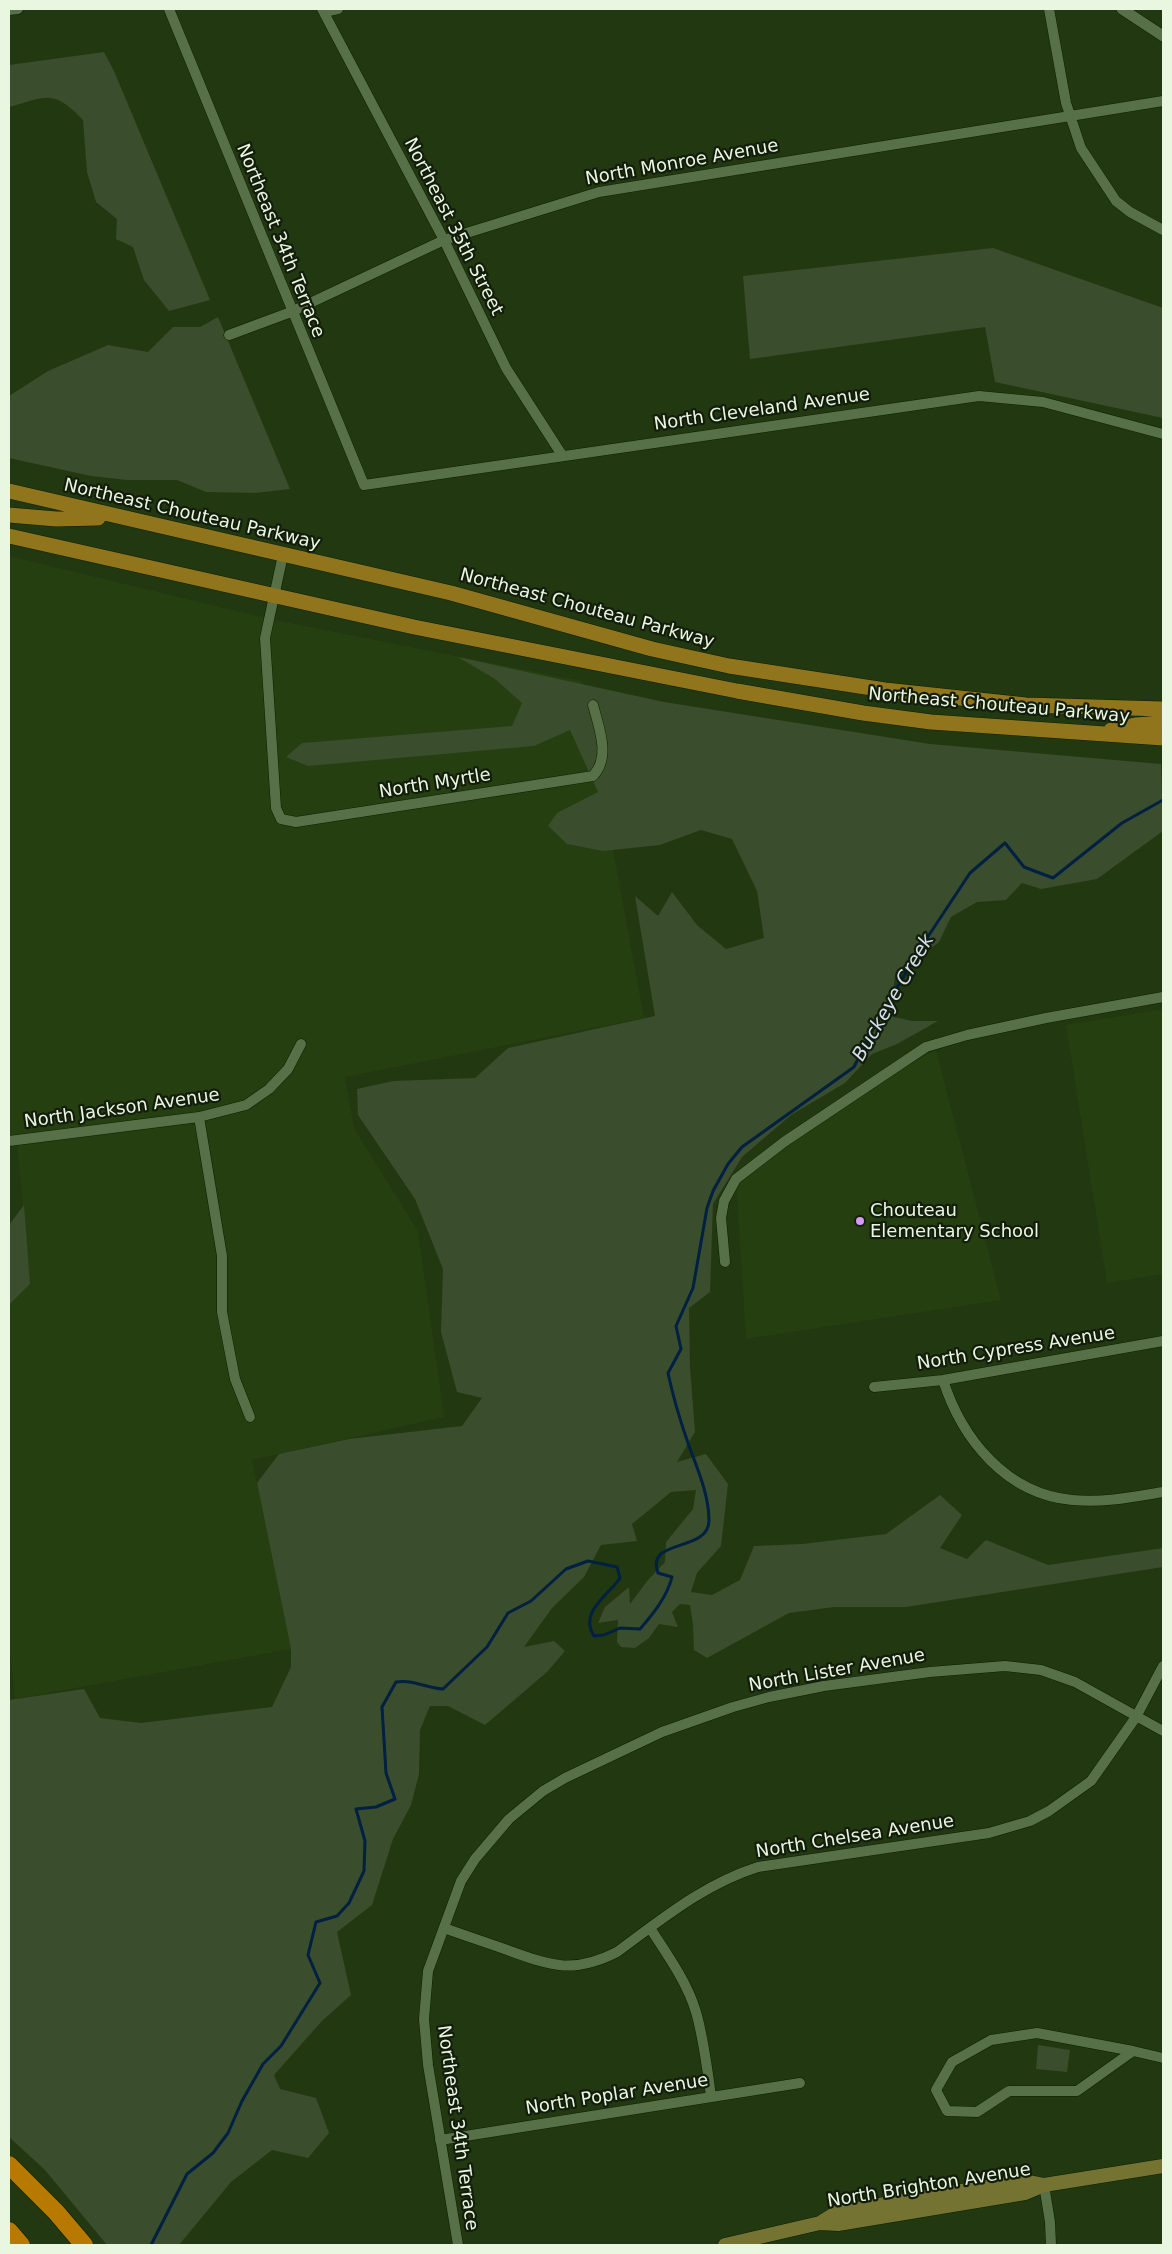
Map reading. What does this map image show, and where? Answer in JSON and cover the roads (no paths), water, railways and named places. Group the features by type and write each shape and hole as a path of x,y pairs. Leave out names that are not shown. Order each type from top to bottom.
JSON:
{"highway":[{"path":"9,2165 56,2212 84,2245"},
{"path":"9,2231 21,2245"}],"main road":[{"name":"Northeast Chouteau Parkway","path":"9,491 451,593 652,650 729,666 885,690 1026,705 1163,709"},
{"path":"9,515 56,520 120,517"},
{"name":"Northeast Chouteau Parkway","path":"9,536 172,574 274,594 414,627 586,662 853,712 932,722 1090,735 1163,738"},
{"path":"1090,735 1135,725 1163,723"},
{"name":"North Brighton Avenue","path":"724,2245 820,2223 838,2224 1025,2193 1044,2185 1163,2166"}],"street":[{"path":"9,10 18,9"},
{"name":"Northeast 34th Terrace","path":"169,9 291,312 364,485"},
{"path":"323,10 338,9"},
{"path":"1049,9 1069,117 1081,148 1116,201 1130,212 1163,230"},
{"path":"1122,9 1163,36"},
{"name":"Northeast 35th Street","path":"323,10 444,240 506,368 562,455"},
{"name":"North Monroe Avenue","path":"229,335 291,312 444,240 570,199 629,185 1163,101"},
{"name":"North Cleveland Avenue","path":"364,485 979,396 1043,402 1163,434"},
{"path":"274,594 283,555"},
{"name":"North Myrtle","path":"274,594 265,638 276,808 281,819 296,822 593,776 601,768 603,758 593,705"},
{"path":"725,1262 720,1218 724,1201 736,1179 784,1142 926,1047 967,1035 1163,997"},
{"name":"North Jackson Avenue","path":"9,1142 199,1117 246,1105 269,1089 288,1069 301,1044"},
{"path":"199,1117 222,1256 222,1312 234,1379 250,1417"},
{"name":"North Cypress Avenue","path":"874,1387 943,1380 1163,1341"},
{"path":"943,1380 957,1415 978,1447 1002,1472 1023,1486 1045,1495 1071,1500 1101,1501 1163,1492"},
{"name":"North Lister Avenue","path":"444,1928 461,1881 475,1859 503,1825 528,1802 565,1778 628,1748 697,1718 769,1697 876,1678 1005,1666 1041,1670 1058,1675 1091,1690 1163,1731"},
{"name":"North Chelsea Avenue","path":"444,1928 550,1965 578,1966 605,1958 710,1886 737,1873 758,1866 989,1833 1030,1821 1068,1800 1091,1781 1136,1716 1163,1666"},
{"name":"Northeast 34th Terrace","path":"444,1928 428,1971 424,2019 428,2065 458,2245"},
{"path":"650,1928 672,1961 696,2011 711,2096"},
{"path":"1133,2051 1077,2091 1009,2091 977,2112 947,2111 936,2090 952,2062 991,2040 1037,2033 1133,2051 1163,2058"},
{"name":"North Poplar Avenue","path":"440,2140 800,2083"},
{"path":"1044,2185 1050,2222 1051,2245"}],"waterway":[{"name":"Buckeye Creek","path":"151,2245 187,2174 213,2153 228,2133 242,2101 263,2064 281,2046 320,1983 308,1955 316,1922 337,1916 349,1903 364,1871 365,1841 356,1809 376,1807 395,1799 386,1773 382,1707 396,1682 402,1681 443,1689 487,1647 508,1613 531,1601 566,1569 588,1561 617,1567 620,1578 593,1611 590,1627 594,1636 604,1635 620,1628 640,1629 655,1611 672,1577 658,1573 656,1562 660,1555 699,1538 706,1531 709,1521 705,1491 679,1417 668,1373 681,1349 676,1326 693,1288 707,1208 713,1191 728,1164 742,1147 854,1067 879,1017 927,938 970,873 1005,843 1024,867 1053,878 1122,823 1163,800"}],"place":[{"name":"Chouteau Elementary School","path":"860,1221"}]}
